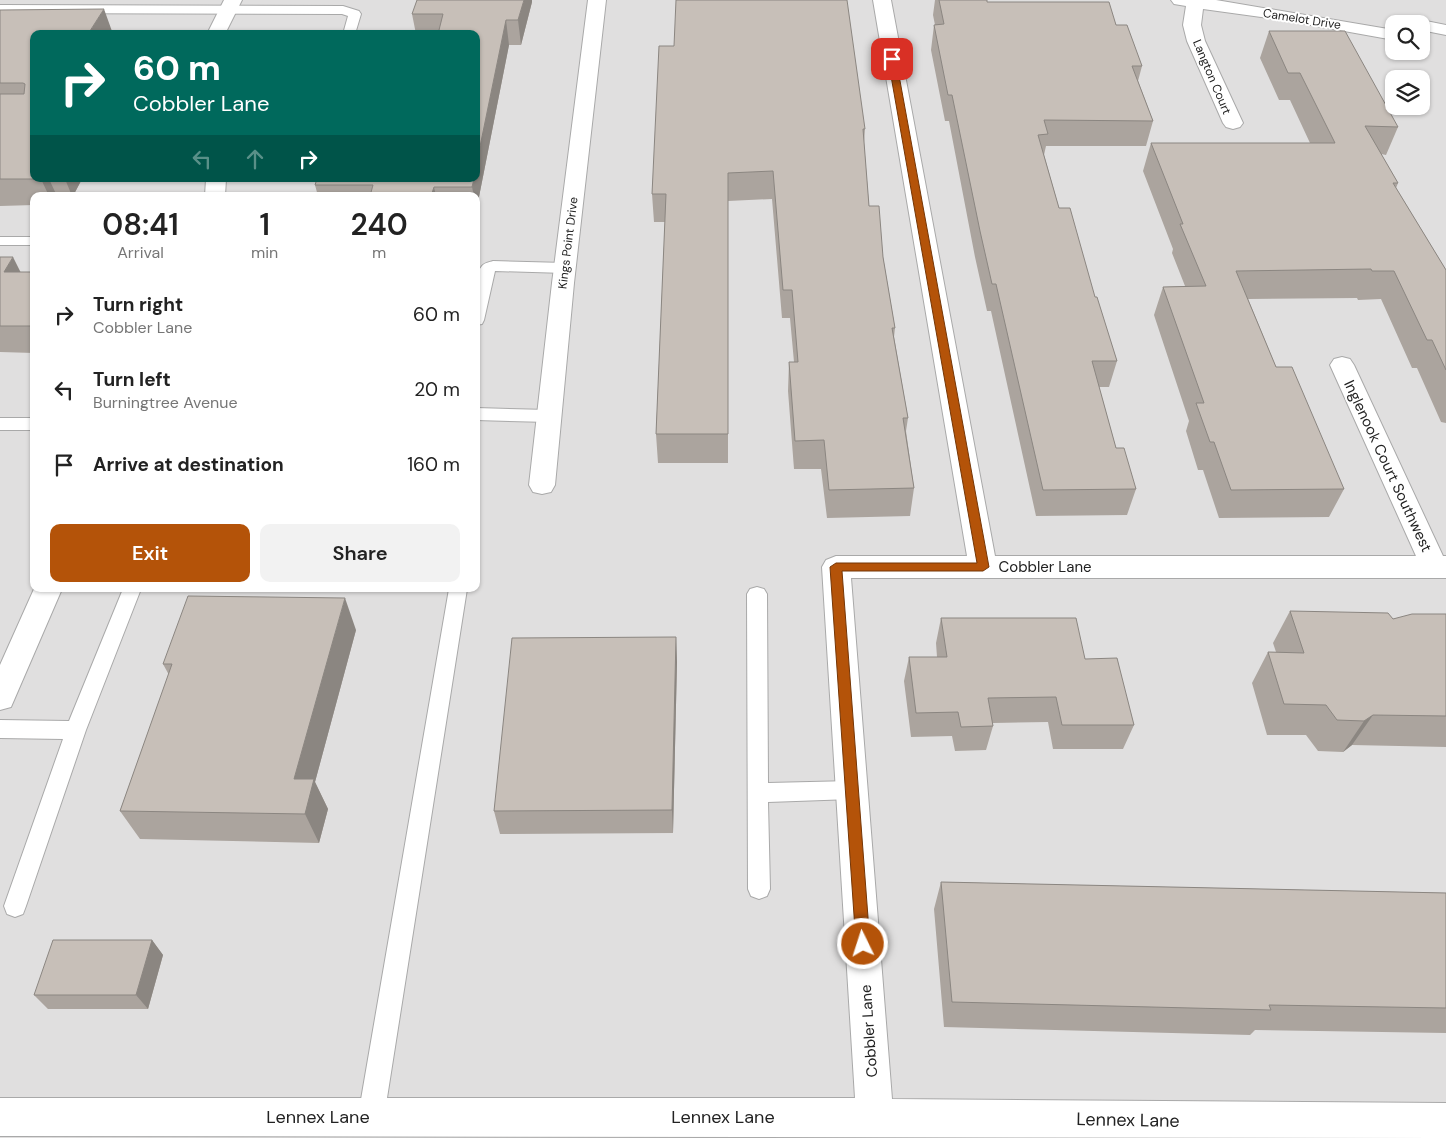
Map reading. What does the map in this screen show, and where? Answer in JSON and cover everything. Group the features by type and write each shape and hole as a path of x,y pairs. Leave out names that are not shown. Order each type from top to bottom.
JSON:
{"street":[{"name":"Kings Point Drive","path":"542,485 565,268 597,0"},
{"path":"882,0 983,567"},
{"name":"Camelot Drive","path":"1282,0 1385,19"},
{"name":"Camelot Drive","path":"1190,1 1302,18 1385,33"},
{"name":"Langton Court","path":"1190,1 1192,25 1196,41 1232,123"},
{"path":"218,30 231,5"},
{"path":"1430,27 1446,30"},
{"path":"1430,42 1446,45"},
{"name":"Inglenook Court Southwest","path":"1342,365 1440,567"},
{"name":"Cobbler Lane","path":"875,1117 836,567 1440,567"},
{"path":"3,685 47,592"},
{"name":"Lennex Lane","path":"0,1116 371,1117 760,1128 875,1117 1446,1122"}],"lane":[{"path":"0,9 231,5 343,10 355,14 350,30"},
{"path":"0,241 30,241"},
{"path":"480,303 488,268 493,266 565,268"},
{"path":"480,414 549,416"},
{"path":"0,424 30,424"},
{"path":"15,906 76,730 131,592"},
{"path":"371,1117 458,592"},
{"path":"757,594 759,890"},
{"path":"0,729 76,730"},
{"path":"757,793 852,790"}],"shaded area":[{"path":"0,0 1446,0 1446,1138 0,1138"}],"building":[{"path":"417,0 524,0 518,20 506,20 480,147 480,30 439,30 443,14 412,14"},
{"path":"676,0 847,0 865,129 863,129 869,206 879,206 883,257 895,328 892,328 908,418 903,418 914,488 829,490 824,440 795,441 789,362 798,362 792,290 783,290 773,171 728,173 728,434 656,434 666,194 652,194 659,46 674,46"},
{"path":"939,0 1109,2 1116,25 1127,25 1142,66 1132,66 1153,121 1044,120 1048,134 1038,135 1059,208 1070,208 1095,297 1097,297 1117,361 1092,361 1116,448 1124,448 1136,489 1043,490 996,284 992,284 952,95 948,95 934,25 944,24"},
{"path":"104,9 91,30 30,30 30,179 0,179 0,94 24,94 25,84 0,83 0,10"},
{"path":"1269,31 1345,31 1385,103 1385,115 1391,115 1398,127 1365,126 1398,183 1393,183 1446,270 1446,370 1432,340 1427,340 1394,271 1372,271 1371,269 1236,271 1276,367 1292,367 1344,489 1231,490 1214,442 1210,442 1196,403 1204,403 1163,287 1206,286 1180,224 1183,224 1151,143 1335,143 1300,73 1288,73"},
{"path":"316,182 473,182 472,187 434,187 432,192 371,192 373,185 315,185"},
{"path":"0,257 13,257 4,272 30,272 30,326 0,326"},
{"path":"188,596 345,598 294,779 314,779 305,814 120,811 172,664 163,664"},
{"path":"1290,611 1388,613 1393,619 1412,614 1446,614 1446,716 1373,715 1364,721 1337,720 1326,705 1284,704 1268,652 1304,653"},
{"path":"941,618 1076,618 1085,659 1117,658 1134,725 1062,725 1056,697 988,698 993,726 961,727 958,712 916,713 909,657 947,657"},
{"path":"676,637 672,810 494,811 512,638"},
{"path":"941,882 1446,893 1446,1008 1269,1005 1271,1010 952,1002"},
{"path":"53,940 152,940 136,995 34,995"}],"route":[{"path":"863,944 836,567 983,567 892,59"}]}
